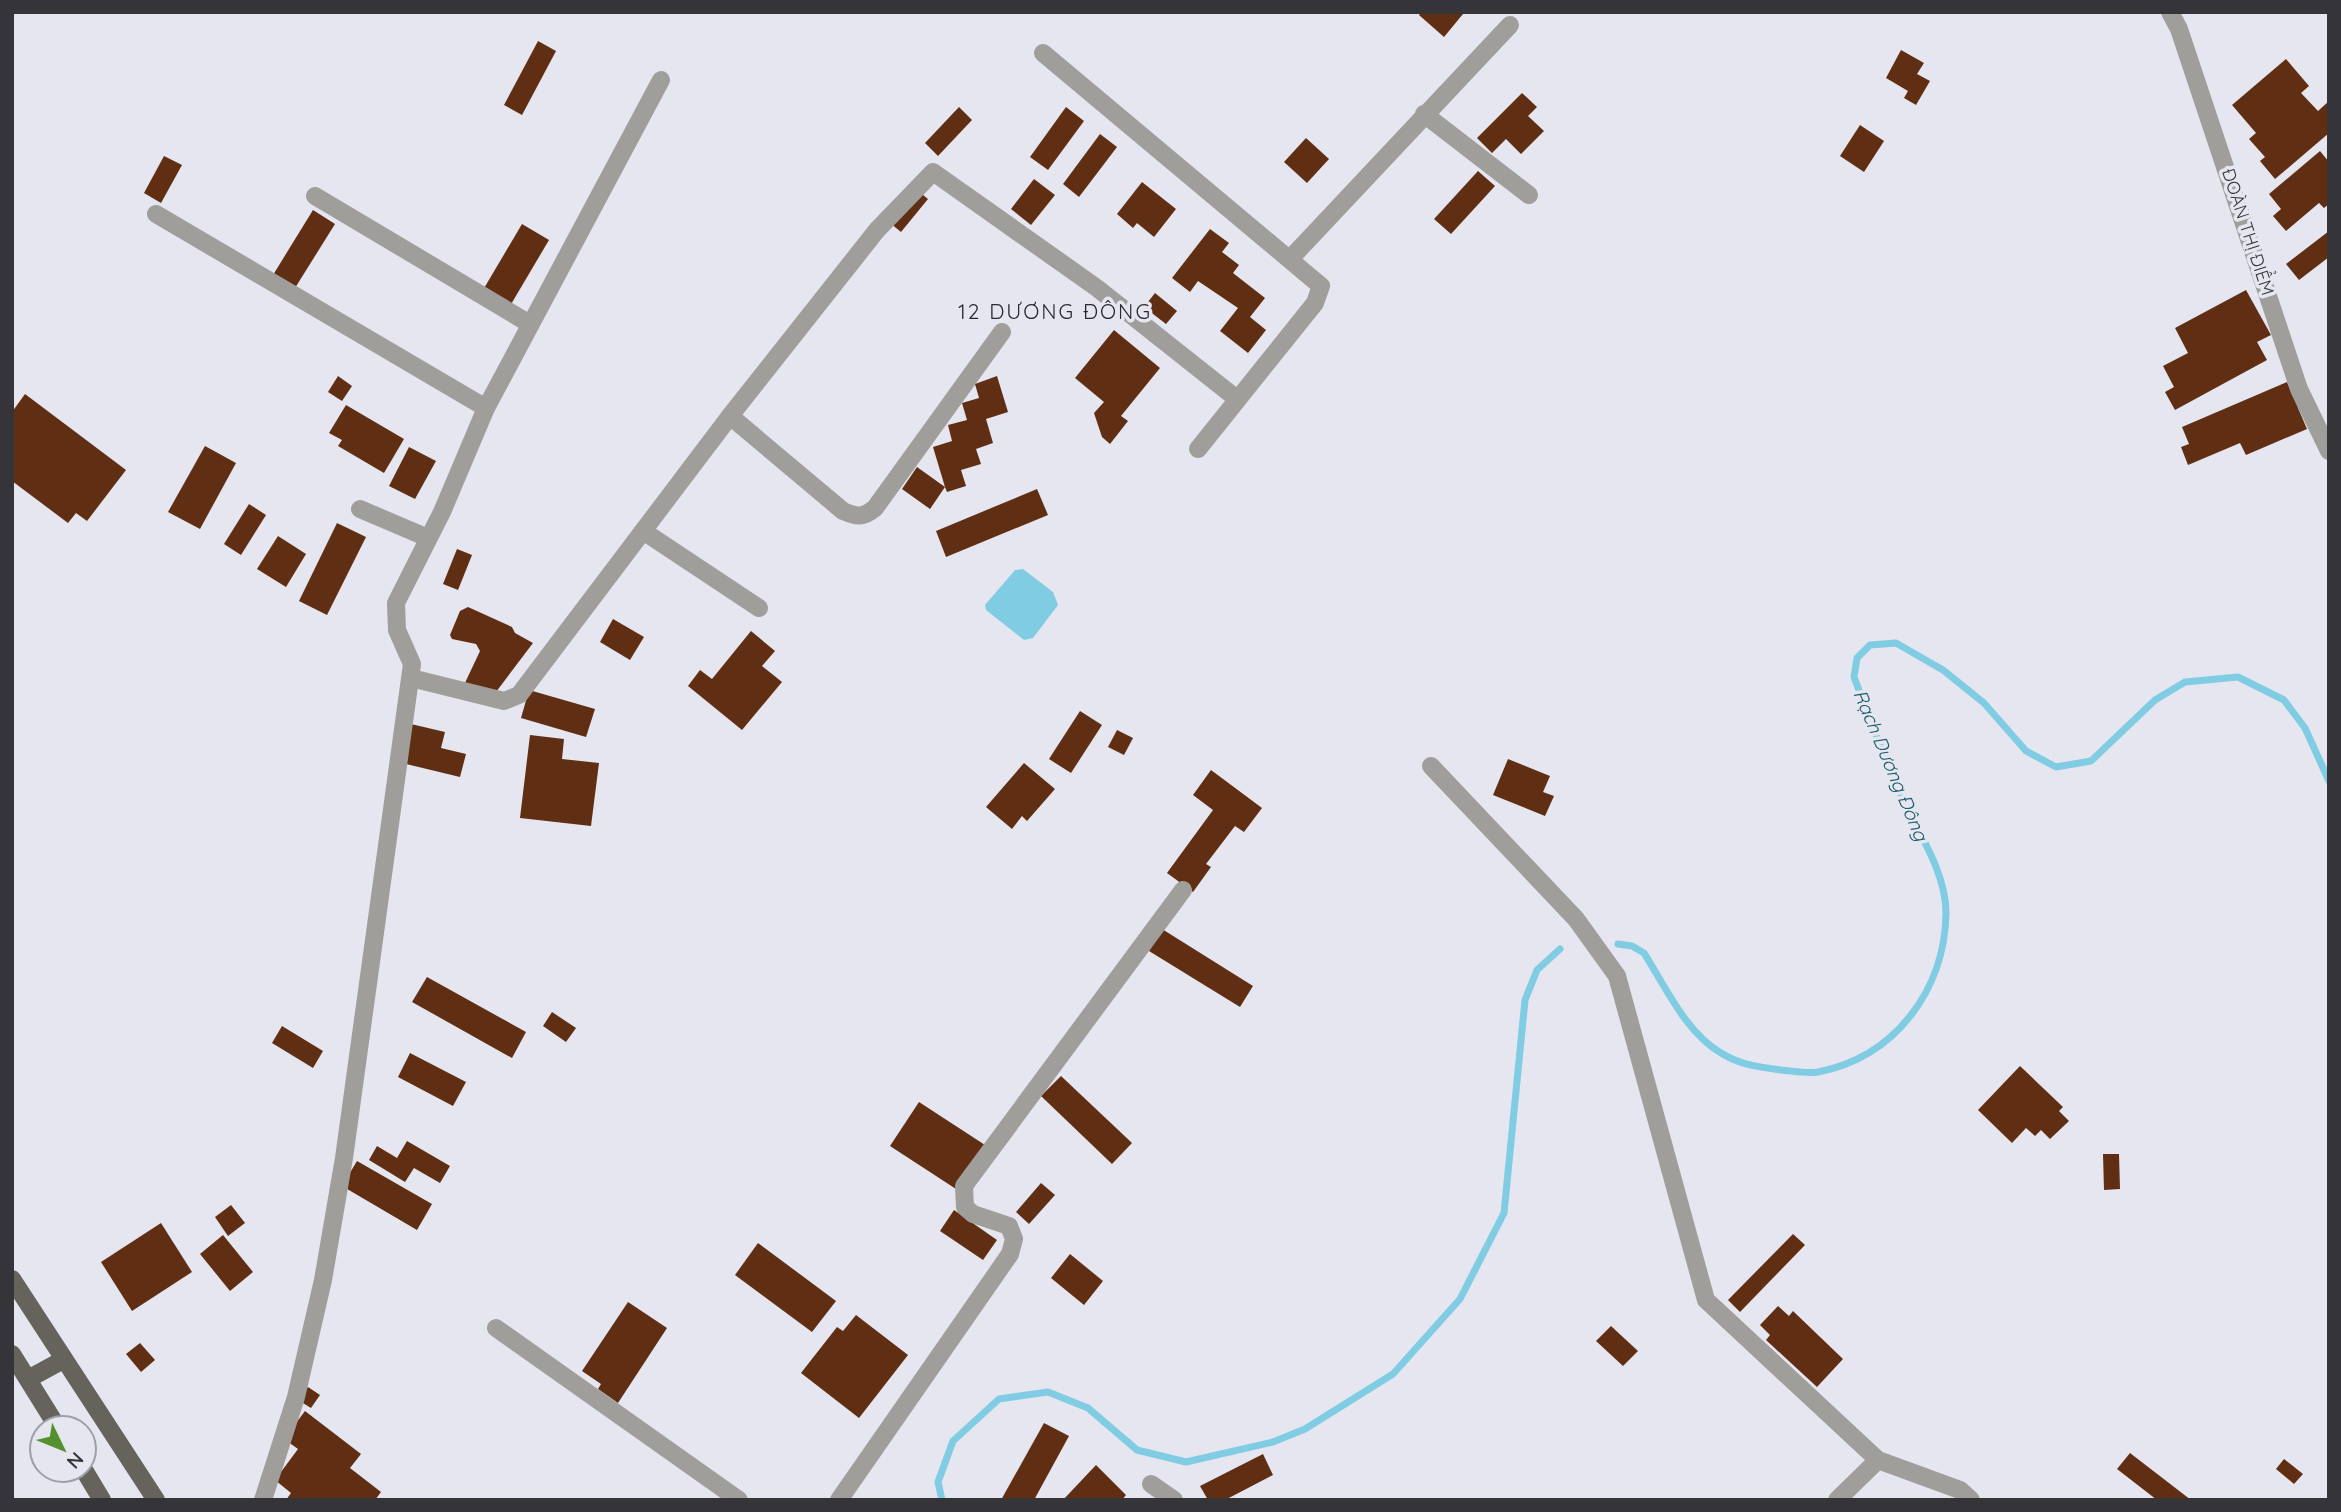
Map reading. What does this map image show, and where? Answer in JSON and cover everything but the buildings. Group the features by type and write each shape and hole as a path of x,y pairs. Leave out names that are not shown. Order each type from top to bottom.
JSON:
{"main road":[{"path":"12,1279 156,1500"},
{"path":"12,1354 49,1414"},
{"path":"28,1379 63,1360"},
{"path":"92,1484 102,1500"}],"street":[{"name":"ĐOÀN THỊ ĐIỂM","path":"2170,12 2179,29 2217,138 2299,389 2329,451"},
{"path":"1290,259 1510,25"},
{"path":"1043,53 1321,286 1321,295 1199,449"},
{"path":"263,1500 296,1397 325,1266 348,1130 411,678 412,664 397,629 396,603 486,408 661,80"},
{"path":"1424,114 1529,195"},
{"path":"411,678 504,701 519,695 730,416 877,230 933,172 1097,288 1237,399"},
{"path":"315,197 530,324"},
{"path":"156,214 486,408"},
{"path":"730,416 843,511 857,517 866,515 875,508 1002,332"},
{"path":"360,509 428,538"},
{"path":"643,531 759,608"},
{"path":"1431,766 1576,919 1617,975 1706,1300 1878,1460 1960,1496"},
{"path":"839,1500 1010,1254 1014,1239 1010,1226 973,1214 965,1207 962,1197 964,1186 1183,890"},
{"path":"496,1328 739,1500"},
{"path":"1837,1500 1878,1460"},
{"path":"1152,1484 1174,1500"}],"water":[{"path":"1023,569 1053,592 1058,605 1033,638 1024,640 986,610 985,605 1015,570"}],"waterway":[{"name":"Rạch Dương Đông","path":"1618,944 1632,946 1644,953 1677,1008 1697,1034 1728,1057 1750,1065 1809,1073 1846,1064 1870,1052 1910,1016 1925,993 1936,968 1943,941 1945,897 1936,867 1894,781 1854,677 1857,658 1870,645 1896,643 1943,670 1984,703 2026,751 2056,767 2091,761 2155,700 2185,682 2238,677 2284,700 2305,728 2329,781"},
{"name":"Rạch Dương Đông","path":"942,1500 938,1482 953,1441 999,1399 1048,1392 1088,1408 1137,1450 1186,1462 1273,1442 1305,1429 1393,1374 1460,1299 1504,1213 1525,1000 1537,970 1560,949"}],"district":[{"name":"12 DƯƠNG ĐÔNG","path":"1055,312"}]}
